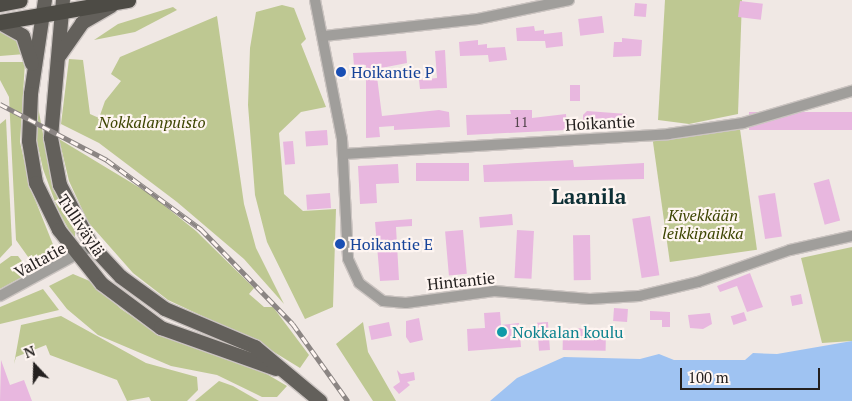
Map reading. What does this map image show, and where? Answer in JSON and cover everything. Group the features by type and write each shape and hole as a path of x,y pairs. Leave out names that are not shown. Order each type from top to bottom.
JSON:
{"highway":[{"path":"0,4 20,0"},
{"path":"0,23 44,8 126,0"}],"main road":[{"path":"57,60 82,23 126,0"},
{"name":"Tulliväylä","path":"62,6 50,117 55,165 68,204 92,246 121,277 165,309 255,347 293,376 320,401"},
{"name":"Tulliväylä","path":"44,8 34,72 29,141 36,183 58,230 77,257 102,284 160,328 293,376"},
{"path":"0,23 23,36 34,72"}],"street":[{"name":"Hintantie","path":"315,0 324,36 344,154 351,267 365,290 392,303 494,291 590,299 639,296 698,282 790,250 852,236"},
{"path":"324,36 478,19 569,0"},
{"name":"Hoikantie","path":"344,154 668,134 743,123 852,91"},
{"name":"Valtatie","path":"0,296 77,257 92,246"}],"green space":[{"path":"665,0 742,0 738,114 689,124 658,120"},
{"path":"282,5 294,8 306,39 301,44 326,107 301,112 279,133 284,194 303,211 336,209 333,307 305,319 267,242 255,195 248,105 250,48 256,12"},
{"path":"173,7 177,10 135,32 94,40 118,24"},
{"name":"Nokkalanpuisto","path":"217,16 244,204 256,248 284,304 244,259 177,202 99,143 61,124 69,59 83,60 90,114 99,118 105,101 121,81 111,74 120,57"},
{"path":"0,32 14,35 25,54 0,56"},
{"path":"0,62 25,62 20,142 30,187 54,247 46,264 0,289 0,264 11,256 18,256 30,272 36,268 16,240 9,97 0,80"},
{"path":"37,101 49,167 75,230 75,241 58,210 43,169 37,142"},
{"path":"6,119 12,245 0,258 0,124"},
{"name":"Kivekkään leikkipaikka","path":"740,129 757,250 670,262 653,141"},
{"path":"59,139 150,194 196,231 254,288 249,294 264,307 273,307 309,355 300,368 256,341 168,300 133,273 88,222 69,181"},
{"path":"852,247 852,341 822,343 801,258"},
{"path":"73,274 92,282 121,309 152,330 248,363 287,386 277,397 262,397 217,375 171,366 98,335 67,309 49,286"},
{"path":"43,289 59,310 0,324 0,307"},
{"path":"61,316 146,363 197,377 198,390 187,401 151,401 149,397 127,401 117,380 50,355 46,345 16,357 14,364 21,325"},
{"path":"363,322 368,352 396,401 373,401 336,344"},
{"path":"219,381 233,386 259,401 195,401"}],"water":[{"path":"852,341 852,401 490,401 517,378 564,357 640,359 659,354 674,360 745,360 753,353 777,354"}],"building":[{"path":"740,1 763,4 761,20 738,17"},
{"path":"635,3 647,4 646,17 634,16"},
{"path":"602,16 604,33 580,36 578,19"},
{"path":"534,26 535,31 544,30 544,34 562,32 563,46 546,48 545,41 517,41 516,28"},
{"path":"622,38 642,40 641,56 613,57 614,42 622,42"},
{"path":"478,40 478,45 487,44 487,48 505,47 507,60 489,62 488,55 460,56 459,42"},
{"path":"445,50 447,88 420,89 419,80 437,78 435,51"},
{"path":"406,51 407,63 376,69 382,116 439,110 449,112 450,127 394,130 394,126 379,127 380,137 366,138 366,65 354,66 353,53"},
{"path":"570,85 580,85 580,101 570,101"},
{"path":"510,110 532,110 532,118 566,114 567,130 467,135 466,115 511,114"},
{"path":"587,111 627,114 628,127 613,130 613,127 583,128 583,115"},
{"path":"749,112 852,112 852,130 749,130"},
{"path":"327,130 328,145 306,146 305,132"},
{"path":"293,141 295,164 285,165 283,142"},
{"path":"573,160 574,167 644,163 644,179 484,182 483,165"},
{"path":"416,163 469,163 469,181 416,181"},
{"path":"398,164 399,183 376,184 377,203 360,204 358,166"},
{"path":"829,179 840,221 825,225 814,183"},
{"path":"330,193 331,208 307,210 306,195"},
{"path":"775,193 782,236 765,239 758,196"},
{"path":"512,214 513,225 480,228 479,217"},
{"path":"650,216 659,275 642,278 632,219"},
{"path":"412,219 412,226 396,227 399,280 380,281 375,222"},
{"path":"463,230 467,274 449,275 445,232"},
{"path":"517,230 534,231 531,279 514,278"},
{"path":"573,235 590,235 591,280 574,280"},
{"path":"750,273 763,307 747,312 737,286 720,292 717,286"},
{"path":"801,294 803,304 792,306 790,296"},
{"path":"614,308 628,309 627,322 613,321"},
{"path":"650,311 670,312 670,327 662,327 662,320 650,320"},
{"name":"Nokkalan koulu","path":"500,312 501,325 519,323 521,347 468,351 467,329 485,328 484,313"},
{"path":"744,312 747,321 733,325 731,316"},
{"path":"710,313 712,324 703,329 690,328 688,315"},
{"path":"419,318 423,340 410,343 406,337 406,321"},
{"path":"389,322 392,336 371,340 368,326"},
{"path":"548,322 550,350 539,351 537,323"},
{"path":"563,328 606,329 606,351 563,350"},
{"path":"1,360 10,385 24,380 32,401 0,401"},
{"path":"397,370 401,374 414,372 415,380 407,382 410,385 399,394 393,387 400,382"}],"railway":[{"path":"0,104 107,160 201,229 293,324 348,401"}],"place":[{"name":"Hoikantie P","path":"341,72"},
{"name":"Hoikantie E","path":"340,244"},
{"name":"Nokkalan koulu","path":"502,332"}],"district":[{"name":"Laanila","path":"589,196"}]}
